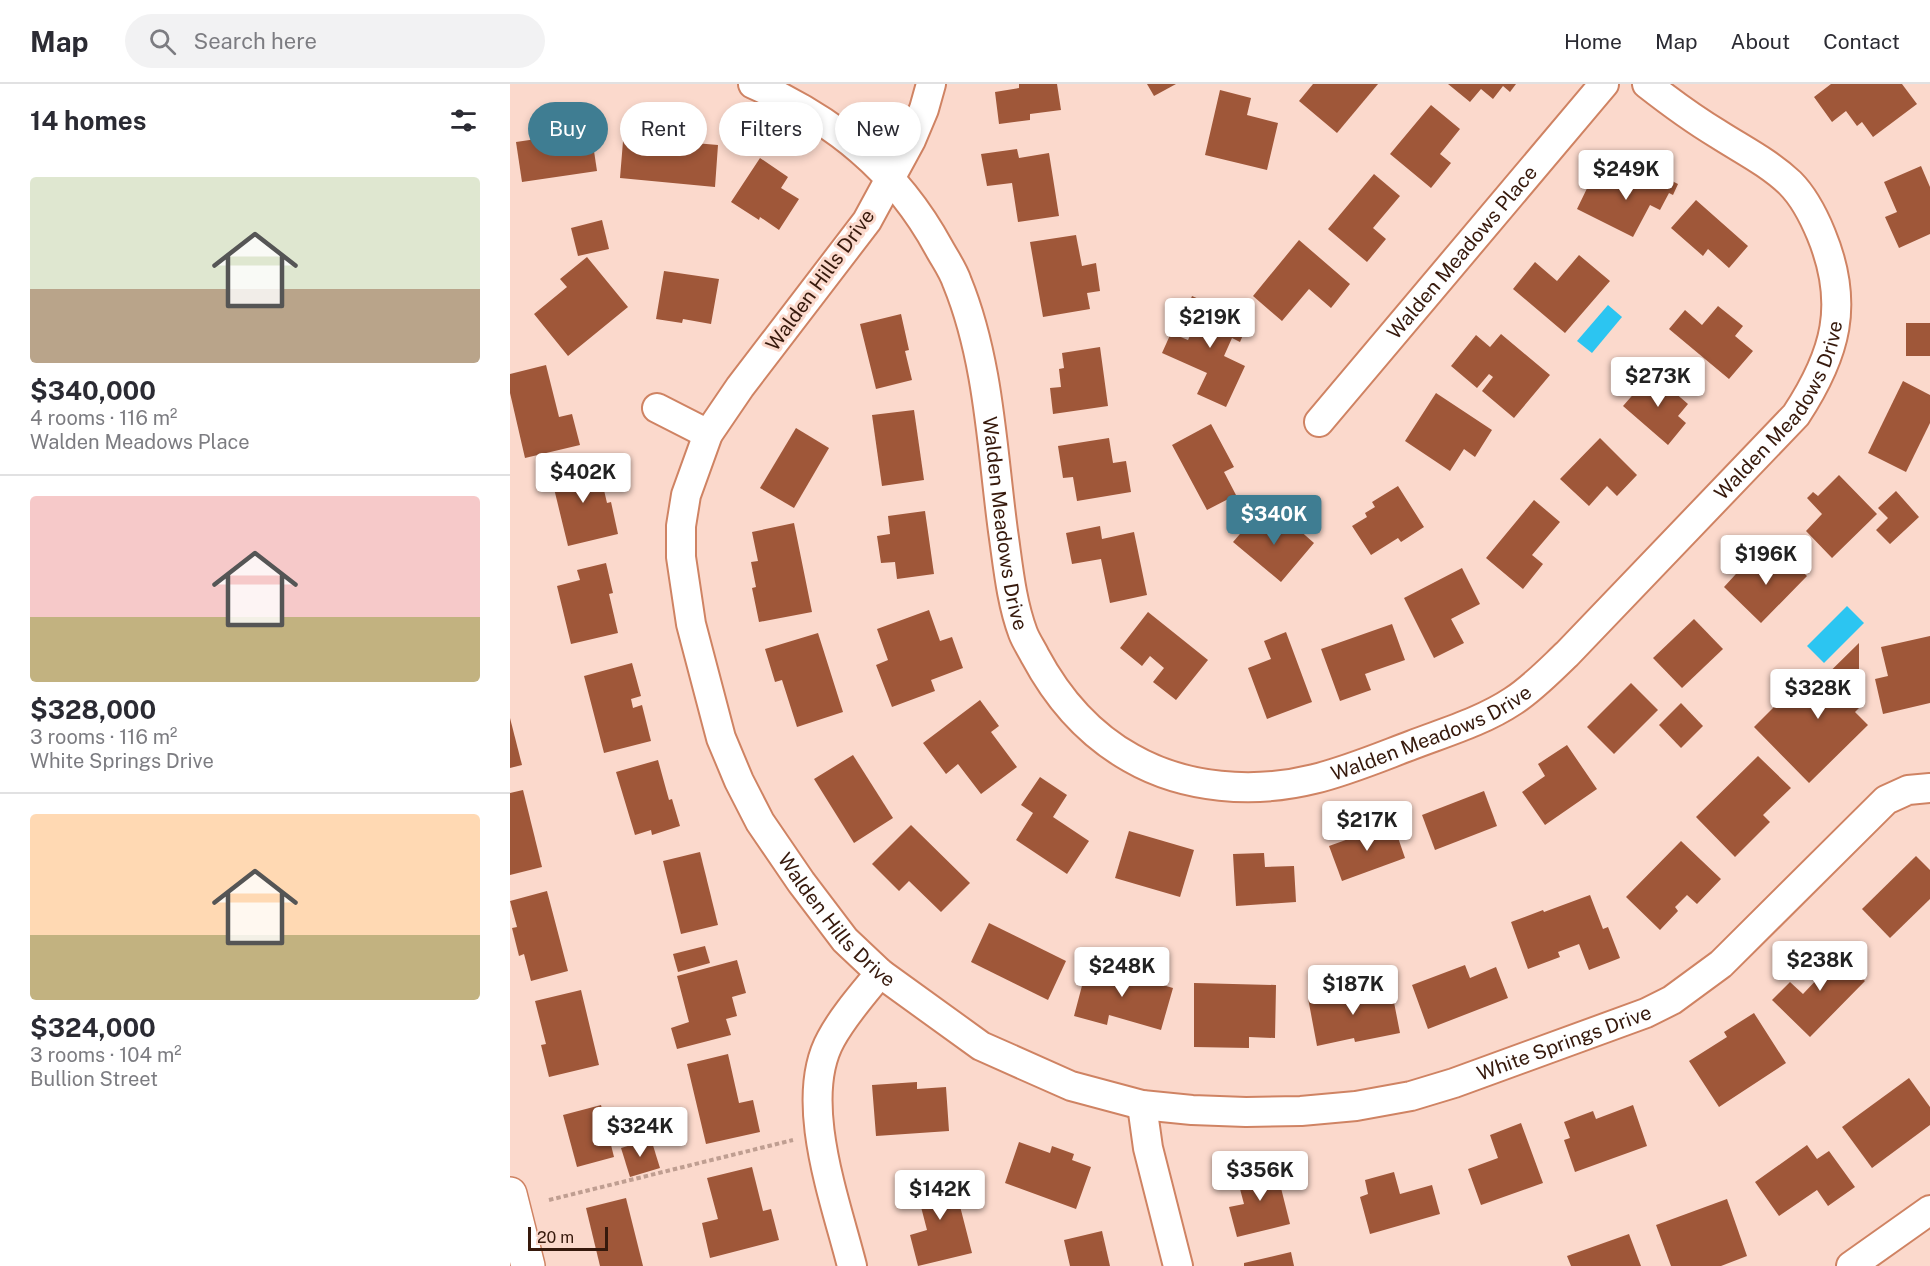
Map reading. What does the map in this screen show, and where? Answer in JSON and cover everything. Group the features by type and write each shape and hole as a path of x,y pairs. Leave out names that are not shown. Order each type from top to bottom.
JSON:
{"street":[{"name":"Walden Meadows Drive","path":"753,84 786,99 848,138 891,178 928,227 957,281 974,333 984,388 1013,596 1023,634 1048,681 1076,717 1112,747 1146,767 1175,778 1206,784 1259,787 1294,784 1331,775 1487,716 1513,701 1567,654 1788,424 1815,386 1828,355 1835,329 1837,301 1831,258 1815,219 1791,184 1756,156 1681,111 1647,84"},
{"name":"Walden Hills Drive","path":"931,84 924,109 911,140 867,221 740,387 708,434 686,495 681,526 681,557 691,624 721,738 760,822 801,882 845,940 880,973 981,1046 1071,1086 1142,1105"},
{"name":"Walden Meadows Place","path":"1320,422 1604,84"},
{"path":"657,408 708,434"},
{"name":"White Springs Drive","path":"1142,1105 1246,1112 1301,1111 1411,1096 1454,1083 1646,1013 1672,1000 1720,964 1886,800 1919,789"},
{"path":"852,1266 825,1159 817,1117 817,1083 821,1061 830,1040 880,973"},
{"path":"1142,1105 1148,1148 1178,1266"},
{"path":"510,1194 528,1266"},
{"path":"1851,1266 1930,1210"}],"path":[{"path":"549,1200 793,1140"}],"water":[{"path":"1608,305 1622,317 1592,353 1577,341"},
{"path":"1847,606 1864,623 1824,663 1807,646"}],"building":[{"path":"1019,84 1057,84 1061,110 1030,114 1030,120 999,124 995,92 1019,88"},
{"path":"1147,84 1176,84 1154,96"},
{"path":"1313,84 1378,84 1337,133 1299,101"},
{"path":"1448,84 1516,84 1510,92 1503,86 1493,99 1481,89 1470,102"},
{"path":"1831,84 1902,84 1917,104 1873,137 1862,122 1857,126 1846,111 1832,122 1814,97"},
{"path":"1220,90 1251,98 1247,115 1278,123 1267,170 1205,155"},
{"path":"1431,105 1460,129 1440,154 1451,163 1431,188 1390,154"},
{"path":"528,140 528,156 595,156 597,171 522,182 516,142"},
{"path":"707,144 718,145 715,187 620,178 622,156 707,156"},
{"path":"1017,149 1019,158 1049,153 1059,216 1018,222 1012,183 987,186 981,154"},
{"path":"760,158 788,177 781,188 799,199 779,230 731,202"},
{"path":"1921,166 1930,187 1930,234 1899,248 1885,217 1897,212 1884,182"},
{"path":"1644,167 1678,184 1673,195 1669,193 1660,210 1650,205 1633,237 1577,209 1593,176 1630,194"},
{"path":"1374,174 1400,196 1373,228 1386,239 1367,262 1328,229"},
{"path":"1696,200 1748,246 1729,268 1708,249 1703,256 1671,228"},
{"path":"602,220 609,249 578,256 571,228"},
{"path":"1076,235 1082,266 1096,263 1100,291 1087,293 1090,309 1043,317 1030,242"},
{"path":"1299,240 1350,284 1331,308 1309,289 1282,321 1253,296"},
{"path":"1579,255 1610,281 1565,333 1513,289 1535,262 1557,281"},
{"path":"587,257 628,307 568,356 534,314 567,287 560,279"},
{"path":"664,271 719,279 711,324 683,319 682,323 656,319"},
{"path":"1192,296 1249,321 1240,342 1232,338 1224,356 1245,366 1226,407 1197,394 1207,373 1162,353 1171,333 1188,340 1197,321 1184,315"},
{"path":"1718,306 1743,326 1735,336 1753,351 1729,379 1669,329 1685,310 1702,325"},
{"path":"901,314 909,350 905,351 912,380 876,389 860,324"},
{"path":"1906,323 1930,323 1930,356 1906,356"},
{"path":"1501,334 1550,375 1514,418 1482,391 1493,377 1489,374 1477,388 1451,366 1476,335 1490,347"},
{"path":"1100,347 1108,406 1053,414 1050,388 1061,387 1059,369 1064,368 1062,353"},
{"path":"546,365 559,417 572,414 580,445 525,458 510,393 510,374"},
{"path":"1652,373 1688,404 1678,416 1686,423 1668,445 1623,406"},
{"path":"1903,381 1930,395 1930,423 1906,472 1868,453"},
{"path":"1436,393 1492,430 1475,457 1464,449 1450,471 1405,441"},
{"path":"914,410 924,480 882,486 872,415"},
{"path":"1211,424 1234,467 1224,472 1236,495 1207,510 1172,445"},
{"path":"796,428 829,448 794,508 760,488"},
{"path":"1109,438 1113,463 1126,461 1131,492 1077,501 1073,477 1063,478 1058,446"},
{"path":"1600,438 1637,475 1617,496 1607,486 1589,506 1560,479"},
{"path":"597,460 607,503 611,502 618,534 568,546 550,472"},
{"path":"1839,475 1877,514 1832,558 1806,531 1822,514 1807,498 1813,492 1818,496"},
{"path":"1398,486 1424,527 1401,542 1398,538 1371,555 1352,526 1367,517 1365,513 1375,507 1372,502"},
{"path":"1896,491 1919,517 1890,544 1876,530 1888,518 1878,508"},
{"path":"1534,500 1560,522 1532,555 1543,564 1523,589 1486,558"},
{"path":"925,511 934,574 897,579 895,562 881,563 877,536 890,534 888,516"},
{"path":"1259,512 1281,531 1289,521 1314,543 1281,582 1233,542"},
{"path":"794,523 812,612 759,622 752,588 756,587 751,562 758,561 752,532"},
{"path":"1100,526 1102,539 1134,532 1147,595 1110,603 1101,559 1072,564 1066,533"},
{"path":"1781,551 1807,576 1761,623 1724,587 1746,563 1758,574"},
{"path":"606,563 613,593 609,594 618,633 571,644 557,586 580,580 577,570"},
{"path":"1462,568 1480,604 1451,619 1464,643 1434,658 1404,598"},
{"path":"929,610 940,641 952,637 963,668 931,680 935,691 892,707 876,665 888,660 877,629"},
{"path":"1148,612 1208,660 1176,700 1153,682 1164,668 1150,656 1142,666 1120,648"},
{"path":"1694,619 1723,649 1682,688 1653,658"},
{"path":"1392,624 1405,660 1365,674 1371,690 1340,701 1321,649"},
{"path":"1286,632 1312,702 1267,719 1248,668 1271,659 1264,641"},
{"path":"818,633 843,712 797,727 782,680 775,682 765,649"},
{"path":"1930,636 1930,703 1883,714 1875,679 1888,676 1881,647"},
{"path":"1859,643 1859,689 1863,704 1855,712 1868,725 1809,783 1754,727 1790,691 1800,701"},
{"path":"632,663 641,696 631,699 633,708 642,705 651,741 604,753 584,676"},
{"path":"1631,683 1658,710 1614,754 1587,727"},
{"path":"980,700 999,726 991,732 1017,767 981,794 958,764 946,774 923,743"},
{"path":"1681,703 1703,726 1681,748 1659,725"},
{"path":"510,718 522,765 510,768"},
{"path":"1567,745 1597,789 1545,825 1522,792 1545,776 1538,764"},
{"path":"853,755 893,818 854,843 814,779"},
{"path":"1758,756 1791,788 1763,815 1770,822 1735,857 1696,817"},
{"path":"658,760 669,800 672,799 680,826 652,835 651,830 635,835 616,772"},
{"path":"1040,777 1067,795 1053,817 1089,841 1067,874 1016,840 1033,813 1021,805"},
{"path":"523,790 542,867 510,875 510,793"},
{"path":"1484,791 1497,826 1435,850 1422,815"},
{"path":"1393,823 1405,858 1342,881 1329,846"},
{"path":"911,825 970,883 941,912 909,881 899,891 872,864"},
{"path":"1129,831 1194,850 1180,897 1115,878"},
{"path":"1681,841 1721,879 1697,904 1687,895 1675,907 1678,911 1660,930 1626,897"},
{"path":"700,852 718,925 681,934 663,861"},
{"path":"1264,853 1265,867 1294,866 1296,902 1236,906 1233,854"},
{"path":"1916,856 1930,870 1930,899 1890,938 1862,909"},
{"path":"547,891 568,971 531,981 524,954 519,956 512,928 517,927 510,901"},
{"path":"1590,895 1603,929 1608,927 1620,958 1589,970 1579,944 1558,952 1560,957 1528,969 1511,922"},
{"path":"989,923 1066,961 1048,1000 971,962"},
{"path":"1826,944 1865,981 1810,1037 1772,1000 1790,982 1803,994 1820,976 1807,964"},
{"path":"705,946 710,963 678,972 673,954"},
{"path":"737,960 746,993 732,997 737,1016 726,1019 731,1035 677,1049 671,1028 689,1022 677,976"},
{"path":"1088,963 1173,988 1161,1030 1109,1015 1107,1025 1074,1016"},
{"path":"1465,965 1470,978 1496,967 1508,998 1428,1029 1412,985"},
{"path":"1194,983 1276,985 1275,1038 1249,1037 1249,1048 1194,1047"},
{"path":"1375,985 1377,995 1392,992 1400,1033 1355,1042 1354,1038 1317,1046 1308,998"},
{"path":"581,990 599,1065 549,1077 541,1045 546,1044 535,1001"},
{"path":"1754,1013 1786,1063 1719,1107 1689,1061 1727,1037 1724,1032"},
{"path":"728,1054 739,1103 753,1100 760,1132 706,1144 687,1064"},
{"path":"1909,1078 1930,1107 1930,1125 1872,1168 1842,1127"},
{"path":"917,1082 917,1089 946,1087 949,1131 876,1136 872,1085"},
{"path":"601,1105 614,1157 577,1167 563,1115"},
{"path":"1633,1105 1647,1146 1575,1172 1564,1140 1570,1138 1564,1122 1593,1111 1596,1119"},
{"path":"1521,1123 1543,1183 1481,1205 1468,1169 1498,1158 1490,1135"},
{"path":"651,1139 660,1168 630,1177 621,1148"},
{"path":"1019,1142 1050,1153 1052,1146 1074,1154 1072,1160 1091,1167 1076,1209 1005,1183"},
{"path":"1807,1145 1817,1159 1829,1151 1855,1187 1828,1206 1817,1190 1779,1216 1755,1182"},
{"path":"1275,1164 1290,1224 1237,1237 1229,1207 1244,1204 1236,1174"},
{"path":"752,1167 763,1211 771,1209 779,1240 710,1258 702,1223 718,1219 707,1178"},
{"path":"951,1171 972,1253 918,1266 910,1235 927,1230 914,1180"},
{"path":"1394,1172 1400,1194 1432,1185 1440,1214 1370,1234 1360,1197 1368,1194 1365,1180"},
{"path":"626,1198 643,1266 600,1266 586,1208"},
{"path":"1727,1199 1747,1256 1721,1266 1671,1266 1656,1225"},
{"path":"1102,1231 1110,1266 1070,1266 1064,1240"},
{"path":"1629,1234 1641,1266 1571,1266 1567,1256"},
{"path":"1291,1252 1294,1266 1244,1266 1244,1263"}]}
